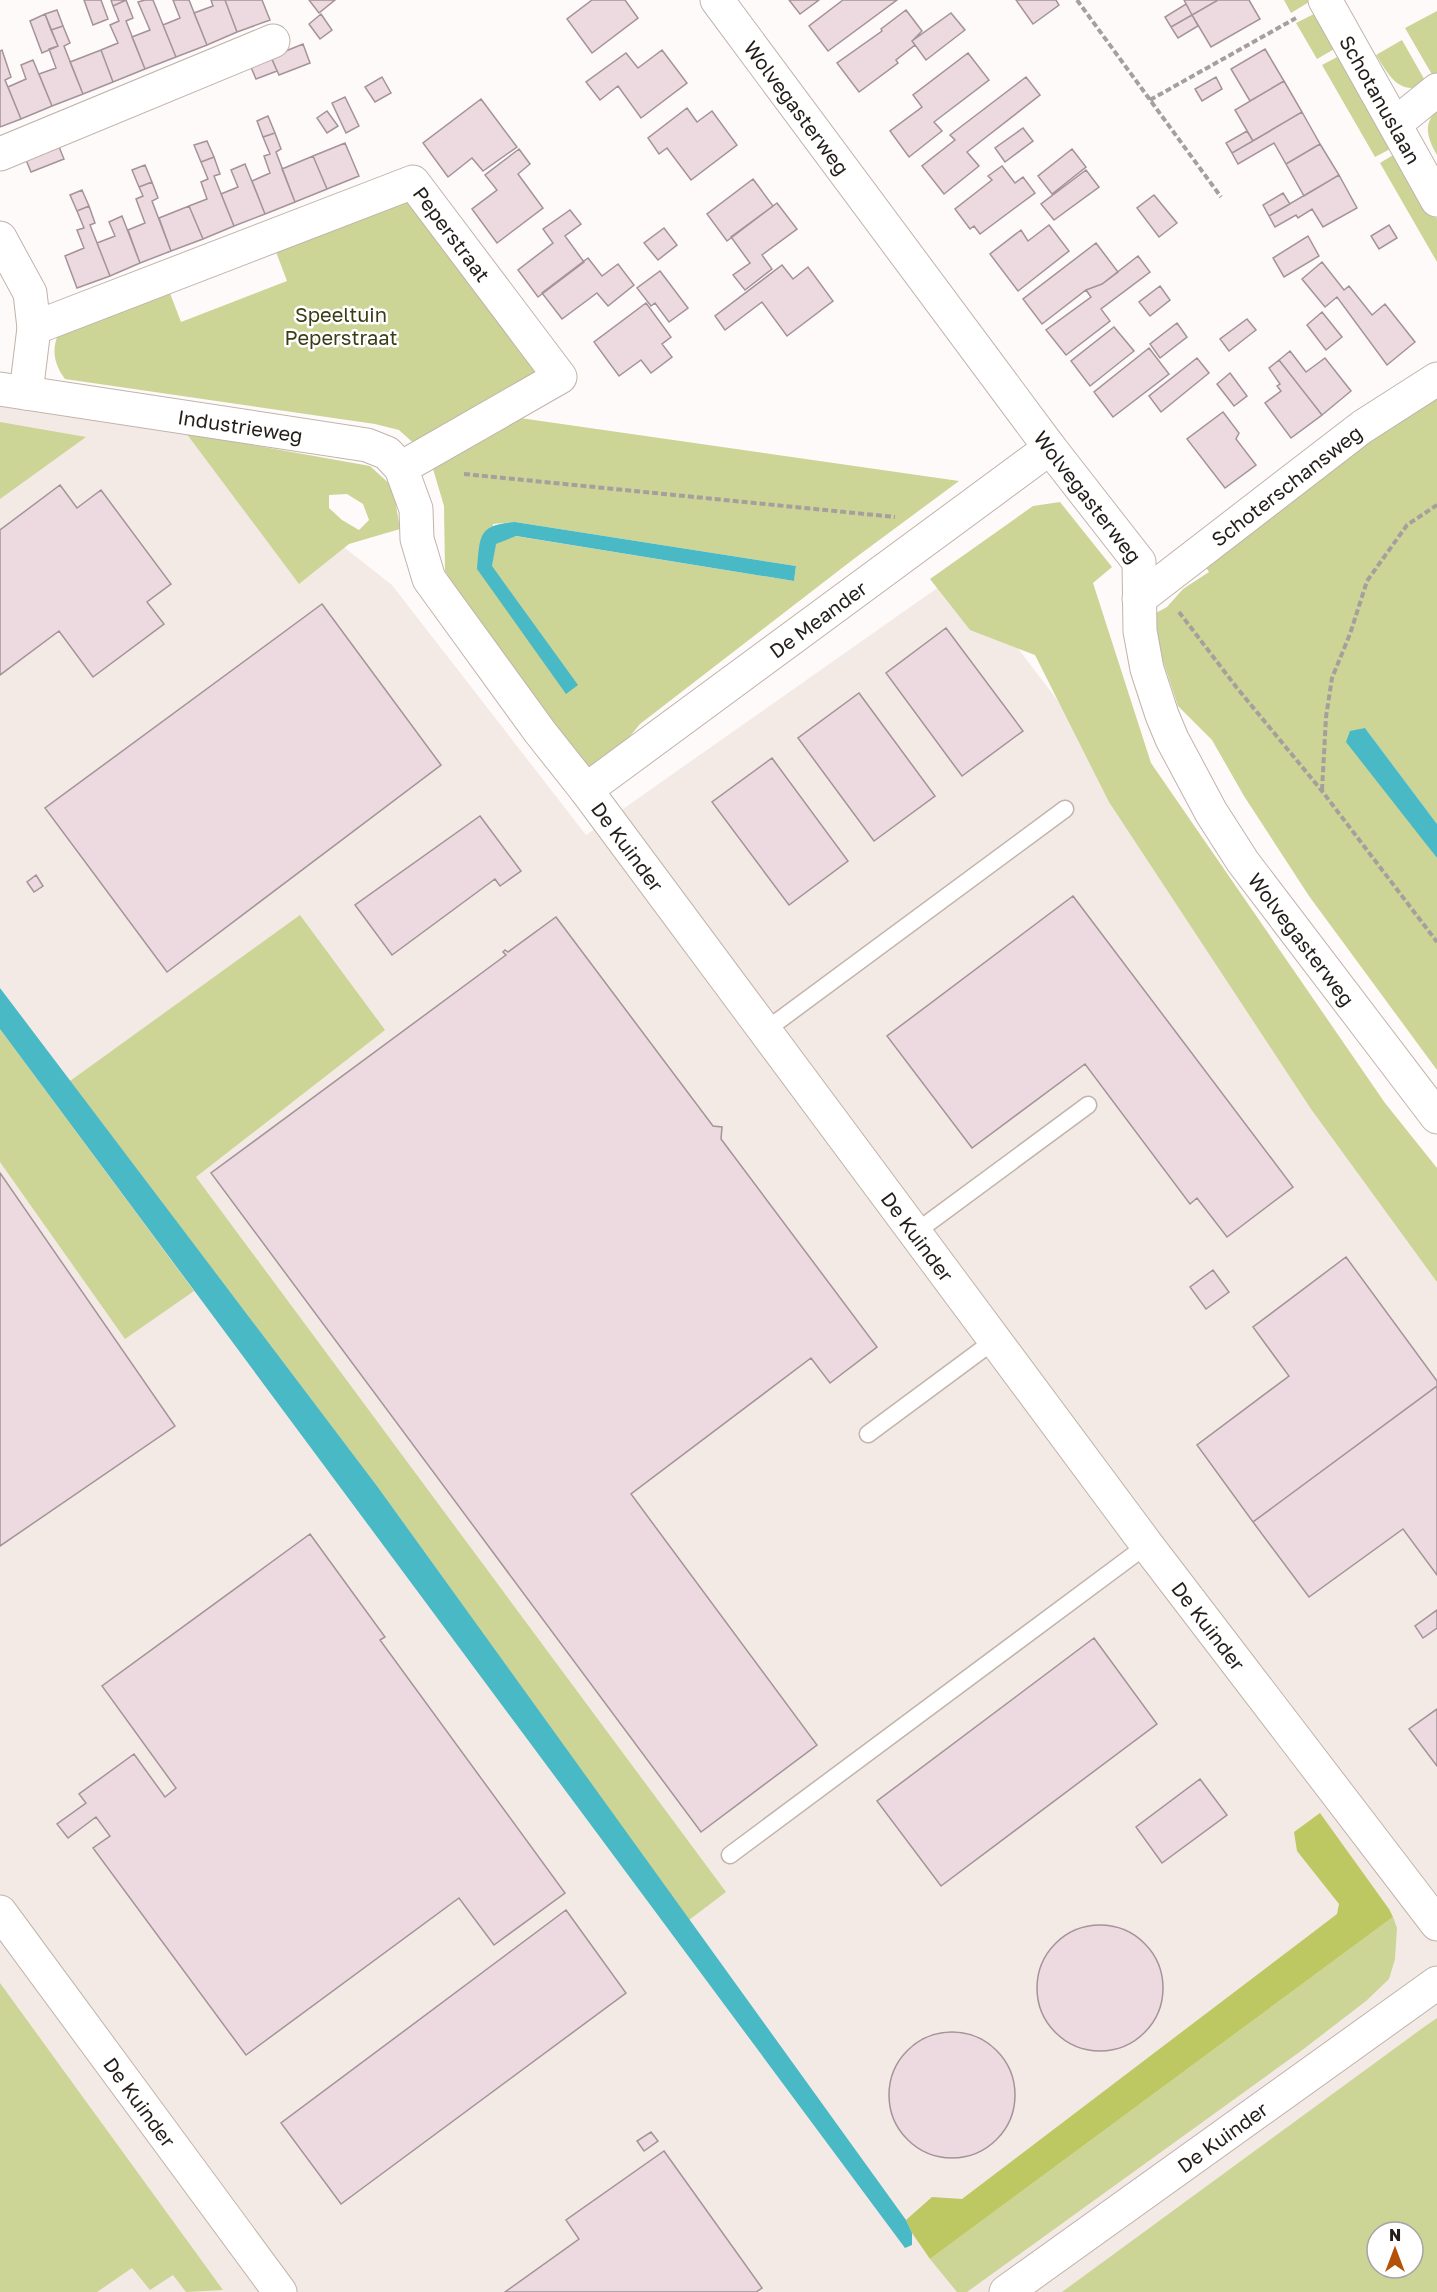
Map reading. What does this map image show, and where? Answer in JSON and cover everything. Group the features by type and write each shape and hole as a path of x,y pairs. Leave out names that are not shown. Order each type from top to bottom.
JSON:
{"street":[{"name":"Wolvegasterweg","path":"717,0 1050,448 1138,562 1149,592 1143,651 1154,691 1172,739 1211,813 1243,862 1437,1117"},
{"name":"Schotanuslaan","path":"1326,1 1437,200"},
{"path":"0,154 273,41"},
{"path":"1395,124 1437,90"},
{"name":"Peperstraat","path":"34,328 413,182 560,377 401,468"},
{"path":"0,238 30,293 34,328 13,391"},
{"name":"Schoterschansweg","path":"1149,592 1362,427 1437,379"},
{"name":"Industrieweg","path":"13,391 367,445 387,453 401,468"},
{"name":"De Meander","path":"586,790 1050,448"},
{"name":"De Kuinder","path":"401,468 416,509 417,539 429,579 540,732 766,1030 1147,1545 1437,1924"},
{"name":"De Kuinder","path":"0,1912 280,2292"},
{"name":"De Kuinder","path":"1006,2292 1437,1983"}],"lane":[{"path":"766,1030 1065,809"},
{"path":"915,1233 1088,1105"},
{"path":"868,1434 995,1340"},
{"path":"730,1855 1147,1545"}],"path":[{"path":"1077,0 1221,197"},
{"path":"1150,100 1326,1"},
{"path":"460,474 909,518 926,541"},
{"path":"1322,791 1326,717 1332,678 1350,634 1367,581 1407,525 1437,505"},
{"path":"1149,592 1237,688 1322,791 1437,942"}],"shaded area":[{"path":"0,394 194,429 392,585 586,835 960,572 1437,1200 1437,2039 1086,2292 0,2292"}],"green space":[{"path":"1284,0 1308,0 1309,2 1291,13"},
{"path":"1437,11 1437,75 1434,78 1405,28"},
{"path":"1316,13 1336,48 1317,59 1296,23"},
{"path":"1402,40 1427,84 1409,88 1402,86 1390,76 1376,55"},
{"path":"1339,56 1394,147 1375,157 1322,65"},
{"path":"1437,110 1437,155 1431,143 1428,127 1429,121"},
{"path":"1398,152 1437,219 1437,262 1380,163"},
{"name":"Speeltuin Peperstraat","path":"405,194 545,377 419,448 399,430 375,424 65,379 58,368 54,351 59,332 168,288 181,322 287,281 273,244"},
{"path":"1437,397 1437,824 1365,728 1417,831 1437,858 1437,1070 1309,896 1244,796 1212,740 1178,706 1161,655 1154,614 1167,607 1183,589 1209,572 1205,566 1401,417"},
{"path":"513,417 959,481 640,724 586,790 445,571 444,506 431,462","holes":["515,522 796,566 794,581 515,536 495,544 492,566 493,524"]},
{"path":"0,422 86,437 0,499"},
{"path":"186,433 370,466 393,487 400,529 349,544 299,584","holes":["347,494 363,504 369,520 359,530 342,520 329,508 329,495"]},
{"path":"1060,502 1112,567 1093,583 1151,763 1385,1103 1437,1168 1437,1282 1311,1109 1109,802 1035,655 970,630 930,579 1033,506"},
{"path":"300,915 385,1030 196,1177 726,1892 689,1920 377,1486 70,1081"},
{"path":"0,1029 194,1291 125,1339 0,1162"},
{"path":"1320,1813 1393,1917 930,2259 906,2220 932,2197 962,2199 1337,1914 1339,1904 1297,1851 1294,1832"},
{"path":"1393,1917 1397,1928 1395,1959 1389,1979 1366,2001 1301,2051 967,2292 957,2292 930,2259"},
{"path":"0,1983 223,2290 186,2292 173,2275 150,2290 132,2268 97,2292 0,2292"},
{"path":"1437,2018 1437,2292 1062,2292"}],"water":[{"path":"515,522 796,566 794,581 516,536 496,544 492,566 578,685 566,694 477,569 483,534 494,526"},
{"path":"1365,728 1437,824 1437,858 1346,742 1350,731"},
{"path":"0,988 377,1486 906,2220 912,2233 912,2245 905,2248 0,1029"}],"building":[{"path":"84,0 101,0 108,19 93,25"},
{"path":"111,0 126,0 113,6"},
{"path":"126,0 133,18 126,21 145,69 113,82 101,50 118,43 110,25 119,21 113,6"},
{"path":"153,0 176,57 145,69 132,37 150,30 138,2"},
{"path":"173,0 189,0 207,45 176,57 163,25 180,18"},
{"path":"211,0 225,0 237,32 207,45 194,13 213,6"},
{"path":"225,0 262,0 270,20 237,32"},
{"path":"309,0 335,0 319,13"},
{"path":"592,0 625,0 638,18 592,53 567,19"},
{"path":"789,0 819,0 800,14"},
{"path":"843,0 897,0 828,51 809,26"},
{"path":"1016,0 1056,0 1059,5 1033,24"},
{"path":"1184,0 1218,0 1192,15"},
{"path":"1218,0 1249,0 1260,19 1211,47 1192,15"},
{"path":"1186,4 1192,15 1171,27 1165,17"},
{"path":"57,10 63,26 51,30 45,14"},
{"path":"906,10 922,31 912,41 915,45 896,60 898,63 859,92 837,63 882,31 881,29"},
{"path":"951,13 965,30 926,60 912,41"},
{"path":"45,14 58,46 42,53 30,21"},
{"path":"321,14 332,30 320,39 309,24"},
{"path":"1192,15 1198,26 1178,38 1171,27"},
{"path":"63,26 70,43 64,46 83,94 52,106 39,74 56,68 49,49 58,46 51,30"},
{"path":"303,44 310,63 279,75 271,57"},
{"path":"1265,49 1284,81 1250,101 1231,69"},
{"path":"2,50 11,77 5,80 21,119 0,127 0,51"},
{"path":"101,50 113,82 83,94 70,62"},
{"path":"662,50 687,83 641,118 618,86 600,100 586,82 626,53 638,68"},
{"path":"968,53 989,80 934,122 942,131 909,157 890,131 922,107 913,95"},
{"path":"271,57 277,71 256,79 250,65"},
{"path":"33,60 52,106 21,119 8,87 26,79 21,65"},
{"path":"382,77 391,93 375,102 365,87"},
{"path":"1026,77 1040,95 967,152 979,166 944,194 922,166 955,140 950,135"},
{"path":"1216,77 1222,89 1202,101 1195,89"},
{"path":"1284,81 1302,112 1253,141 1235,110"},
{"path":"345,97 359,126 346,133 332,103"},
{"path":"481,99 517,147 483,171 472,158 448,177 423,143"},
{"path":"687,108 697,122 712,111 737,145 691,180 667,148 659,154 648,138"},
{"path":"327,111 338,126 327,133 317,118"},
{"path":"1302,112 1320,144 1286,164 1274,143 1238,164 1232,153"},
{"path":"268,116 275,133 263,137 257,121"},
{"path":"1023,128 1033,141 1005,162 995,148"},
{"path":"1247,131 1253,141 1232,153 1226,143"},
{"path":"275,133 281,149 276,152 295,202 265,214 252,181 270,173 264,156 270,154 263,137"},
{"path":"207,141 214,157 201,162 194,145"},
{"path":"57,142 64,159 31,172 24,155"},
{"path":"345,143 359,176 327,189 313,156"},
{"path":"1320,144 1339,175 1304,196 1286,164"},
{"path":"519,149 530,164 518,174 543,208 497,243 472,209 497,190 485,175"},
{"path":"1072,149 1086,167 1052,194 1038,176"},
{"path":"313,156 327,189 295,202 282,169"},
{"path":"214,157 220,174 214,176 234,226 203,239 189,206 207,199 201,182 208,179 201,162"},
{"path":"245,164 265,214 234,226 221,194 238,187 231,170"},
{"path":"145,165 152,182 139,187 132,170"},
{"path":"1002,166 1015,183 1023,177 1035,193 980,234 974,226 970,229 955,209 992,180 988,176"},
{"path":"1086,170 1099,187 1054,220 1041,204"},
{"path":"1339,175 1357,208 1323,227 1312,209 1298,218 1296,215 1275,227 1269,216"},
{"path":"753,179 773,206 727,241 707,214"},
{"path":"152,182 158,198 152,201 171,251 140,263 128,230 145,223 136,199 143,196 139,187"},
{"path":"82,190 89,206 77,211 70,195"},
{"path":"1283,193 1290,204 1269,216 1263,205"},
{"path":"1154,195 1177,223 1159,237 1137,208"},
{"path":"777,203 797,229 762,255 772,269 745,290 733,275 750,263 731,237"},
{"path":"89,206 95,223 90,225 110,276 77,288 65,256 84,248 77,230 84,228 77,211"},
{"path":"189,206 203,239 171,251 159,218"},
{"path":"570,210 581,224 565,236 584,262 538,297 518,270 553,243 543,229"},
{"path":"122,216 140,263 110,276 97,243 115,236 109,222"},
{"path":"1049,225 1069,251 1018,291 990,254 1021,230 1028,241"},
{"path":"1389,225 1397,238 1379,249 1371,236"},
{"path":"664,228 677,245 658,260 644,243"},
{"path":"1308,236 1319,256 1284,277 1273,258"},
{"path":"1096,243 1118,272 1102,284 1086,290 1042,324 1023,299"},
{"path":"1138,256 1150,272 1101,309 1110,321 1066,355 1046,330 1091,297 1086,290 1102,284"},
{"path":"588,258 602,276 618,264 634,285 608,306 597,293 562,319 542,293"},
{"path":"1322,262 1344,290 1349,286 1372,315 1385,304 1415,342 1387,365 1337,297 1325,307 1302,279"},
{"path":"782,265 793,279 808,267 833,301 787,336 762,302 725,330 715,316"},
{"path":"660,271 688,308 669,322 655,303 651,306 637,288"},
{"path":"1160,286 1170,300 1150,316 1139,302"},
{"path":"646,303 671,337 662,344 672,357 651,373 641,360 619,376 594,342"},
{"path":"1322,312 1342,337 1326,350 1307,325"},
{"path":"1247,319 1256,330 1229,351 1220,339"},
{"path":"1177,323 1187,337 1160,358 1150,344"},
{"path":"1114,327 1134,351 1090,386 1071,361"},
{"path":"1149,348 1169,374 1113,417 1094,392"},
{"path":"1290,351 1306,372 1325,358 1351,391 1322,415 1279,360"},
{"path":"1197,358 1209,373 1161,412 1149,396"},
{"path":"1279,360 1322,415 1291,438 1265,403 1281,391 1277,386 1280,384 1269,368"},
{"path":"1230,373 1247,396 1234,406 1217,384"},
{"path":"1223,412 1239,433 1236,439 1256,465 1225,488 1187,439"},
{"path":"60,485 77,508 101,490 171,584 147,602 164,624 93,677 59,631 0,675 0,530"},
{"path":"322,604 441,765 167,972 45,808"},
{"path":"946,628 1023,731 962,776 886,673"},
{"path":"859,693 935,796 874,841 798,738"},
{"path":"772,758 848,861 789,905 712,802"},
{"path":"480,816 521,871 500,886 495,879 392,955 355,905"},
{"path":"36,875 43,886 34,892 27,882"},
{"path":"1073,896 1293,1187 1227,1237 1197,1198 1190,1204 1085,1064 972,1148 887,1036"},
{"path":"556,917 713,1126 722,1127 721,1139 877,1347 830,1383 811,1358 631,1494 817,1745 701,1832 211,1173 506,955 503,952 505,950 508,952"},
{"path":"0,1173 175,1426 0,1546"},
{"path":"1346,1257 1437,1381 1437,1386 1253,1522 1197,1445 1289,1376 1253,1327"},
{"path":"1213,1270 1229,1292 1206,1309 1190,1287"},
{"path":"1437,1386 1437,1575 1403,1529 1309,1597 1253,1522"},
{"path":"310,1534 385,1637 380,1640 565,1893 494,1945 459,1898 246,2055 93,1848 110,1836 96,1817 68,1838 57,1824 86,1803 79,1794 134,1754 165,1797 176,1788 102,1686"},
{"path":"1437,1610 1437,1628 1423,1638 1415,1626"},
{"path":"1094,1638 1157,1724 941,1886 877,1801"},
{"path":"1437,1709 1437,1766 1409,1729"},
{"path":"1200,1779 1227,1815 1162,1863 1136,1827"},
{"path":"566,1910 626,1993 341,2204 281,2123"},
{"path":"1100,1925 1124,1930 1144,1944 1158,1964 1163,1988 1158,2012 1144,2032 1124,2046 1100,2051 1076,2046 1056,2032 1042,2012 1037,1988 1042,1964 1056,1944 1076,1930"},
{"path":"952,2032 976,2037 996,2051 1010,2071 1015,2095 1010,2119 996,2139 976,2153 952,2158 928,2153 908,2139 894,2119 889,2095 894,2071 908,2051 928,2037"},
{"path":"651,2132 658,2141 644,2151 637,2141"},
{"path":"664,2151 762,2288 756,2292 505,2292 579,2239 566,2220"}]}
